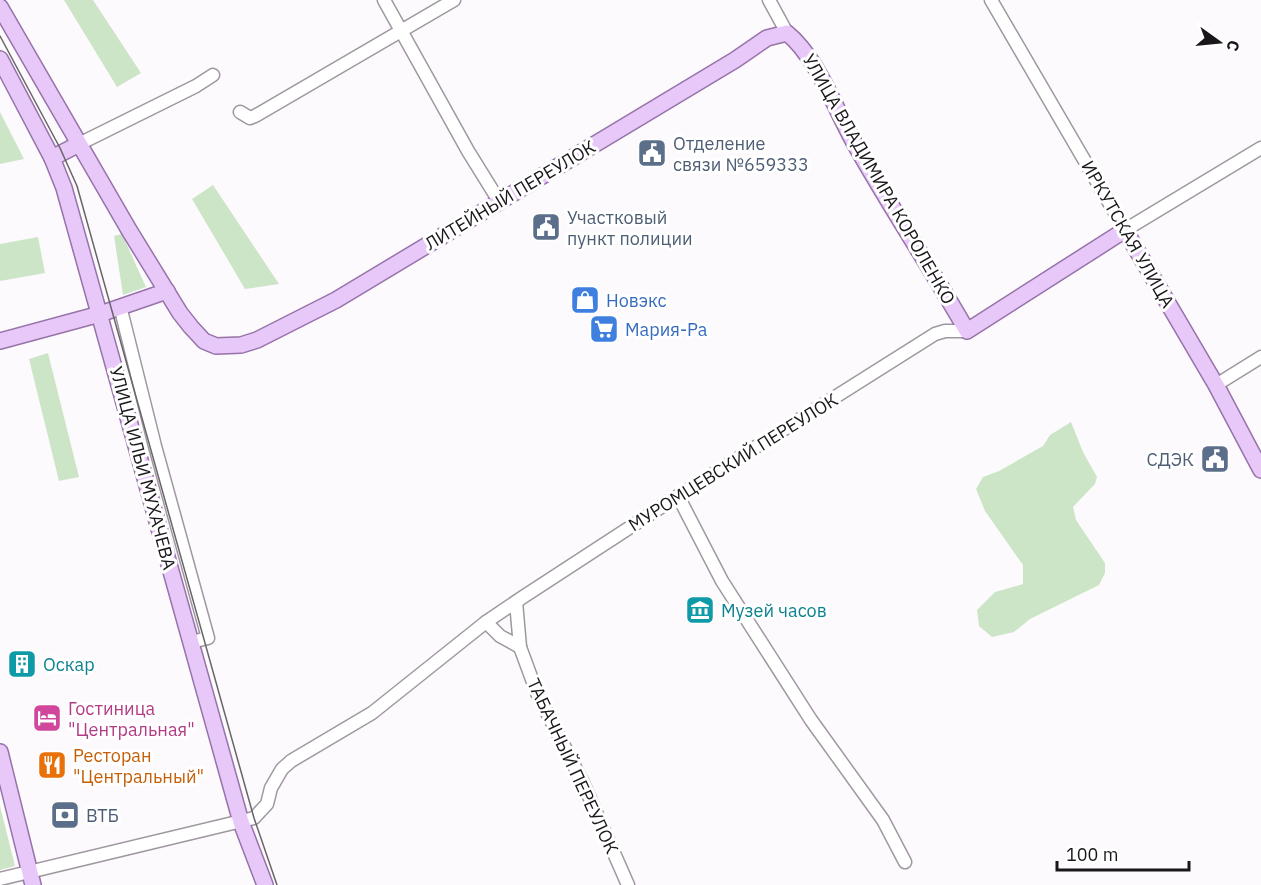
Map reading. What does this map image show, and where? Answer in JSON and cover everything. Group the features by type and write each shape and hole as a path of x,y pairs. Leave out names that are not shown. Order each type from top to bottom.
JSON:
{"main road":[{"path":"0,7 129,230 167,291 100,314 0,341"},
{"name":"ЛИТЕЙНЫЙ ПЕРЕУЛОК","path":"167,291 190,327 204,341 216,346 229,347 257,340 336,300 735,60 767,38 787,33"},
{"name":"УЛИЦА ВЛАДИМИРА КОРОЛЕНКО","path":"787,33 799,43 809,58 864,161 967,331"},
{"name":"УЛИЦА ИЛЬИ МУХАЧЕВА","path":"0,59 6,84 52,158 64,188 241,822 265,885"},
{"path":"52,158 80,144"},
{"name":"МУРОМЦЕВСКИЙ ПЕРЕУЛОК","path":"967,331 1125,230"},
{"name":"ИРКУТСКАЯ УЛИЦА","path":"1125,230 1216,385 1261,470"},
{"path":"0,752 32,878"}],"street":[{"path":"384,0 468,151 499,201"},
{"path":"240,112 250,118 255,116 454,0"},
{"name":"УЛИЦА ВЛАДИМИРА КОРОЛЕНКО","path":"769,0 787,33"},
{"name":"ИРКУТСКАЯ УЛИЦА","path":"991,0 1125,230"},
{"path":"80,144 196,86 213,75"},
{"name":"МУРОМЦЕВСКИЙ ПЕРЕУЛОК","path":"1125,230 1261,148"},
{"path":"120,306 155,446 208,638 191,642"},
{"name":"МУРОМЦЕВСКИЙ ПЕРЕУЛОК","path":"241,822 254,818 267,804 271,788 282,770 291,761 372,712 486,622 678,496 935,334 945,331 967,331"},
{"path":"1216,385 1261,357"},
{"path":"678,496 722,581 811,720 883,820 905,862"},
{"name":"ТАБАЧНЫЙ ПЕРЕУЛОК","path":"516,602 520,647 537,693 584,785 628,885"},
{"path":"486,622 500,636 520,647"},
{"path":"0,879 32,878 241,822"}],"green space":[{"path":"64,0 93,0 141,73 117,87"},
{"path":"0,112 24,159 0,164"},
{"path":"213,185 279,284 245,289 192,199"},
{"path":"122,234 146,287 123,295 114,236"},
{"path":"38,237 45,273 0,281 0,244"},
{"path":"48,353 79,477 59,481 29,359"},
{"path":"1071,422 1083,452 1097,477 1095,484 1073,507 1076,520 1105,563 1105,573 1099,585 1030,619 1014,632 992,637 979,626 977,610 995,592 1023,584 1023,565 985,511 976,489 983,477 999,471 1043,446 1050,435"},
{"path":"0,806 15,866 0,870"}],"tram line":[{"path":"0,36 60,148 77,186 254,818 277,885"}],"place":[{"name":"Отделение связи №659333","path":"652,153"},
{"name":"Участковый пункт полиции","path":"546,227"},
{"name":"Новэкс","path":"585,300"},
{"name":"Мария-Ра","path":"604,329"},
{"name":"СДЭК","path":"1215,459"},
{"name":"Музей часов","path":"700,610"},
{"name":"Оскар","path":"22,664"},
{"name":"Гостиница \"Центральная\"","path":"47,718"},
{"name":"Ресторан \"Центральный\"","path":"52,765"},
{"name":"ВТБ","path":"65,815"}]}
